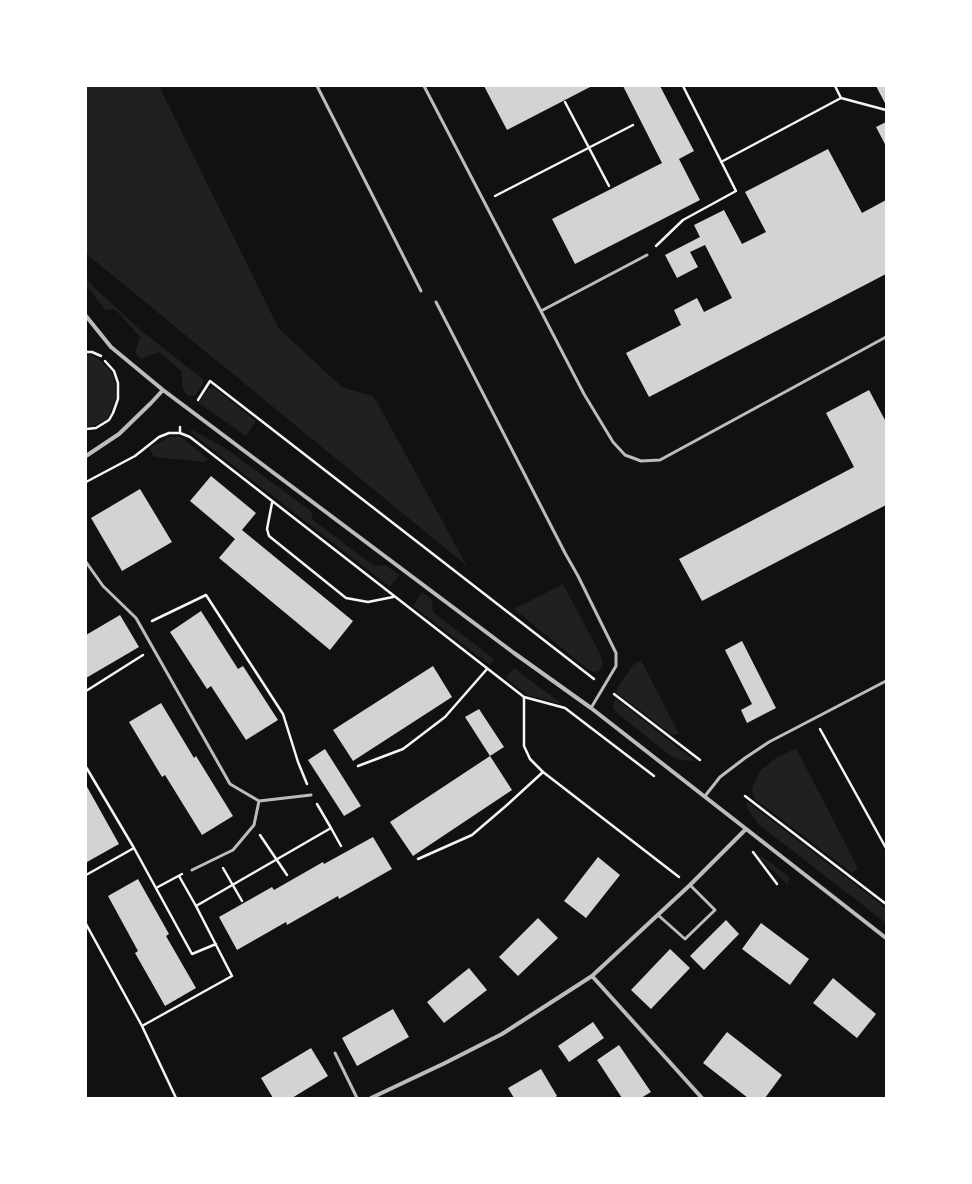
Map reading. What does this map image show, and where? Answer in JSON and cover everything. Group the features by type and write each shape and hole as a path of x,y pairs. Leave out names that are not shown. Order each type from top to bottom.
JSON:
{"street":[{"path":"86,316 111,347 162,390 514,653 591,708 886,938"},
{"path":"86,456 119,434 151,403 162,390"},
{"path":"370,1098 446,1063 502,1034 592,976 690,885 746,829"},
{"path":"592,976 702,1098"}],"lane":[{"path":"317,86 421,291"},
{"path":"424,86 584,394 613,442 625,455 641,461 660,460 886,337"},
{"path":"540,311 647,255"},
{"path":"436,302 616,652 616,666 591,708"},
{"path":"86,562 103,586 136,618 230,784 259,801 311,795"},
{"path":"705,796 720,776 769,742 886,681"},
{"path":"192,870 233,850 254,824 259,801"},
{"path":"658,915 685,939 715,910 690,885"},
{"path":"335,1053 357,1098"}],"path":[{"path":"647,255 683,220 736,191 683,86"},
{"path":"835,86 841,98"},
{"path":"721,162 841,98 886,110"},
{"path":"565,102 609,186"},
{"path":"484,202 633,125"},
{"path":"86,352 92,352 101,356 114,372 118,383 118,399 114,413 109,420 102,425 86,429"},
{"path":"197,402 210,380 700,760"},
{"path":"180,427 180,433"},
{"path":"86,482 135,456 159,437 169,433 180,433 190,437 524,697 565,708 657,778"},
{"path":"272,502 267,529 269,536 346,598 368,602 394,597"},
{"path":"141,627 206,595 283,714 298,762 311,795 341,846"},
{"path":"86,691 153,648"},
{"path":"358,766 404,749 445,717 487,669"},
{"path":"524,697 524,746 530,759 542,772 679,877"},
{"path":"813,718 886,848"},
{"path":"86,767 134,848 192,954 216,944"},
{"path":"418,859 472,835 508,805 542,772"},
{"path":"745,796 886,904"},
{"path":"254,824 287,875"},
{"path":"196,906 331,828"},
{"path":"86,875 134,848"},
{"path":"752,852 777,884"},
{"path":"217,857 242,901"},
{"path":"156,888 192,870"},
{"path":"142,1026 232,976 179,876"},
{"path":"86,924 142,1026 176,1098"}],"shaded area":[{"path":"86,86 159,86 279,329 342,387 374,397 467,566 89,256 86,250"},
{"path":"86,278 99,292 144,333 203,379 203,383 196,395 190,396 186,394 182,386 182,372 159,352 142,359 135,353 140,337 115,309 105,310 86,285"},
{"path":"86,355 91,355 99,359 111,372 115,383 116,399 107,419 96,425 86,427"},
{"path":"213,387 256,421 246,436 199,403 209,388"},
{"path":"192,430 225,448 311,511 313,520 374,566 386,565 399,575 390,587 190,432"},
{"path":"169,437 181,437 208,459 205,462 154,457 149,448"},
{"path":"563,584 601,656 603,664 600,670 595,672 589,670 514,609"},
{"path":"422,592 432,600 433,612 494,659 490,665 413,606"},
{"path":"641,660 679,734 671,734 616,692 633,665"},
{"path":"514,668 562,704 527,695 506,678"},
{"path":"615,698 695,761 680,760 671,756 618,714 613,707"},
{"path":"796,748 858,868 852,873 755,799 752,792 753,785 761,770 773,760"},
{"path":"746,801 886,908 886,923 758,824 747,808"},
{"path":"757,855 764,858 789,877 788,885"}],"building":[{"path":"484,86 592,86 507,130"},
{"path":"623,86 660,86 694,151 679,159 700,200 575,264 552,219 662,163"},
{"path":"876,86 886,86 886,105"},
{"path":"886,122 886,146 876,127"},
{"path":"828,149 862,213 886,200 886,274 649,397 626,353 681,325 674,310 697,298 704,312 732,298 705,245 690,252 698,267 677,278 665,255 700,237 694,225 724,210 742,244 766,232 745,192"},
{"path":"869,390 886,422 886,505 702,601 679,559 854,467 826,413"},
{"path":"211,476 256,513 242,530 353,621 330,650 219,558 235,539 190,501"},
{"path":"140,489 172,542 122,571 91,518"},
{"path":"201,611 238,669 243,666 278,720 246,740 211,686 207,689 170,632"},
{"path":"120,615 139,647 86,678 86,635"},
{"path":"742,641 776,708 747,723 741,710 752,704 725,650"},
{"path":"433,666 452,697 353,761 333,730"},
{"path":"161,703 194,758 196,756 233,816 202,835 165,775 162,777 129,722"},
{"path":"479,709 504,747 490,756 465,717"},
{"path":"325,749 361,806 344,816 308,760"},
{"path":"490,756 512,790 413,856 390,822"},
{"path":"86,785 119,844 87,862 86,861"},
{"path":"373,837 392,869 339,899 338,896 287,925 286,922 237,950 219,917 272,887 274,890 323,862 324,864"},
{"path":"598,857 620,875 586,918 564,901"},
{"path":"138,879 169,934 166,936 196,988 165,1006 135,953 138,951 108,896"},
{"path":"538,918 558,938 518,976 499,957"},
{"path":"726,920 739,934 704,970 690,956"},
{"path":"761,923 809,959 790,985 742,949"},
{"path":"670,949 690,968 651,1009 631,990"},
{"path":"469,968 487,990 444,1023 427,1002"},
{"path":"833,978 876,1014 857,1038 813,1003"},
{"path":"393,1009 409,1037 357,1066 342,1038"},
{"path":"593,1022 604,1038 569,1062 558,1046"},
{"path":"727,1032 782,1075 765,1098 748,1098 703,1063"},
{"path":"619,1045 651,1092 641,1098 622,1098 597,1060"},
{"path":"311,1048 328,1076 292,1098 273,1098 261,1078"},
{"path":"541,1069 557,1096 554,1098 514,1098 508,1088"}]}
